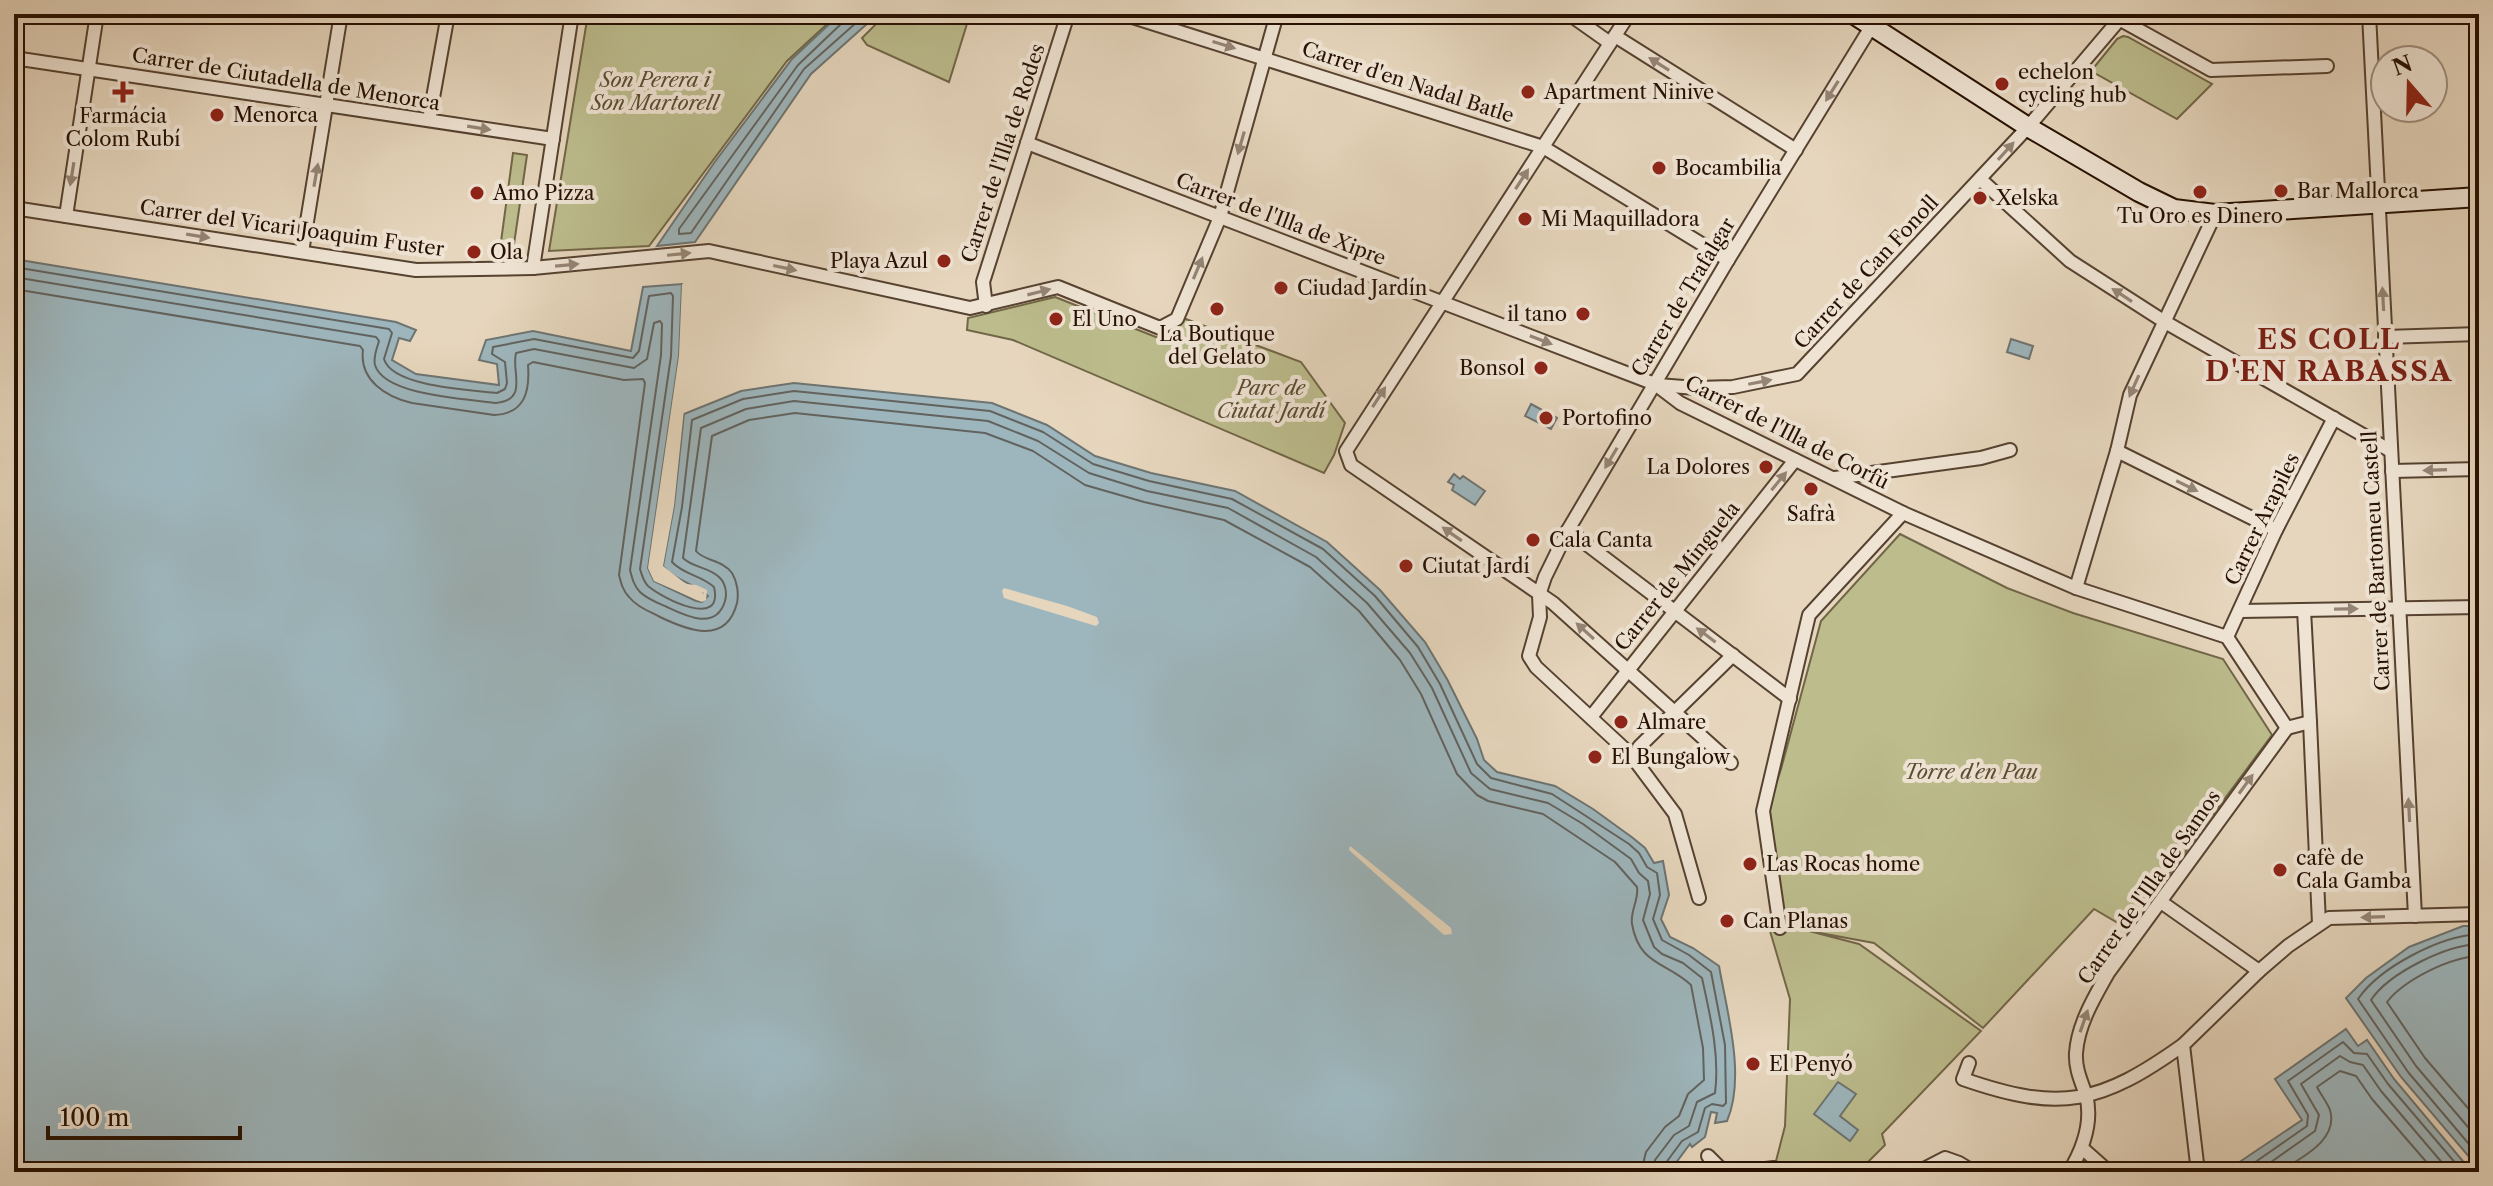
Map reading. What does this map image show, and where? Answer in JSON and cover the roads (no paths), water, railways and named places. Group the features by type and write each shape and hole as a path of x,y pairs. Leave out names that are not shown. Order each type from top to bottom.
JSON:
{"street":[{"path":"66,216 97,14"},
{"path":"302,252 341,14"},
{"path":"429,120 448,14"},
{"path":"533,268 572,14"},
{"name":"Carrer de l'Illa de Rodes","path":"986,306 983,282 1068,14"},
{"name":"Carrer d'en Nadal Batle","path":"1123,14 1543,147 1728,260"},
{"path":"1220,217 1277,14"},
{"path":"1569,14 1796,150"},
{"path":"1629,14 1346,451 1351,465 1553,603 1731,763"},
{"path":"1853,14 1876,20 2028,127 2174,209 2215,214 2479,197"},
{"name":"Carrer de Bartomeu Castell","path":"2369,14 2415,916"},
{"path":"2118,16 2211,70 2327,66"},
{"name":"Carrer de Can Fonoll","path":"1655,384 1696,388 1733,387 1797,374 2028,127 2118,16"},
{"name":"Carrer de Trafalgar","path":"1591,717 1536,667 1529,656 1540,617 1539,595 1545,577 1568,530 1728,260 1876,20"},
{"name":"Carrer de Ciutadella de Menorca","path":"14,58 553,139"},
{"name":"Carrer de l'Illa de Xipre","path":"1027,143 1655,384"},
{"path":"1980,179 2070,261 2165,322 2391,451"},
{"name":"Carrer del Vicari Joaquim Fuster","path":"14,208 416,270 533,268 709,251 970,308 1058,287 1160,328 1177,319 1220,217"},
{"path":"2076,588 2117,451 2130,395 2215,214"},
{"path":"2385,337 2479,334"},
{"name":"Carrer de l'Illa de Corfú","path":"1655,384 1680,403 1903,513 2076,588 2227,637"},
{"name":"Carrer Arapiles","path":"2227,637 2276,530 2334,418"},
{"path":"1834,478 1981,458 2010,450"},
{"path":"2117,451 2276,530"},
{"name":"Carrer de Minguela","path":"1591,717 1795,460"},
{"path":"2392,471 2479,469"},
{"path":"1780,928 1763,811 1809,615 1903,513"},
{"path":"1568,530 1790,699"},
{"path":"2240,611 2479,607"},
{"path":"2304,610 2319,924"},
{"path":"2227,637 2287,728 2310,722"},
{"path":"1639,747 1733,655"},
{"path":"1591,717 1638,763 1675,814 1699,898"},
{"name":"Carrer de l'Illa de Samos","path":"2069,1172 2082,1148 2089,1121 2076,1056 2085,1015 2108,973 2287,728"},
{"path":"2161,902 2259,971"},
{"path":"1969,1063 1963,1079 2008,1095 2044,1100 2086,1096 2114,1088 2144,1073 2183,1045 2259,971 2329,918 2479,914"},
{"path":"2183,1045 2197,1172"},
{"path":"2082,1148 2109,1172"},
{"path":"1708,1156 1724,1172"},
{"path":"1918,1172 1945,1158 1974,1172"},
{"path":"1739,1172 1778,1170"}],"water":[{"path":"840,14 878,14 811,74 695,242 657,246 792,59"},
{"path":"14,259 396,322 416,330 410,341 399,338 392,360 416,374 499,385 497,364 479,360 486,340 533,331 631,351 643,287 682,284 679,356 648,568 654,581 696,601 702,602 708,596 663,566 674,506 684,414 741,391 794,383 992,403 1047,425 1095,456 1151,473 1235,491 1327,542 1380,590 1425,642 1477,739 1484,760 1497,772 1555,786 1633,838 1645,848 1654,863 1663,861 1669,895 1661,919 1670,937 1719,966 1735,1065 1735,1085 1727,1121 1715,1123 1717,1113 1711,1112 1705,1137 1692,1147 1690,1144 1669,1172 14,1172"},
{"path":"2011,339 2033,346 2029,359 2007,352"},
{"path":"1531,404 1557,418 1551,429 1525,416"},
{"path":"1454,474 1460,479 1463,476 1485,491 1475,505 1452,490 1454,485 1448,482"},
{"path":"2463,926 2479,926 2479,1172 2401,1077 2346,998 2366,978 2409,947"},
{"path":"2346,1029 2358,1046 2367,1040 2394,1079 2472,1172 2401,1172 2408,1168 2406,1165 2394,1172 2235,1172 2232,1167 2302,1120 2275,1079"},
{"path":"1838,1082 1856,1094 1840,1116 1858,1130 1850,1141 1814,1114"}],"place":[{"name":"echelon cycling hub","path":"2002,84"},
{"name":"Farmácia Colom Rubí","path":"123,92"},
{"name":"Apartment Ninive","path":"1528,92"},
{"name":"Menorca","path":"217,115"},
{"name":"Bocambilia","path":"1659,168"},
{"name":"Bar Mallorca","path":"2281,191"},
{"name":"Tu Oro es Dinero","path":"2200,192"},
{"name":"Amo Pizza","path":"477,193"},
{"name":"Xelska","path":"1980,198"},
{"name":"Mi Maquilladora","path":"1525,219"},
{"name":"Ola","path":"474,252"},
{"name":"Playa Azul","path":"944,261"},
{"name":"Ciudad Jardín","path":"1281,288"},
{"name":"La Boutique del Gelato","path":"1217,309"},
{"name":"il tano","path":"1583,314"},
{"name":"El Uno","path":"1056,319"},
{"name":"Bonsol","path":"1541,368"},
{"name":"Portofino","path":"1546,418"},
{"name":"La Dolores","path":"1766,467"},
{"name":"Safrà","path":"1811,489"},
{"name":"Cala Canta","path":"1533,540"},
{"name":"Ciutat Jardí","path":"1406,566"},
{"name":"Almare","path":"1621,722"},
{"name":"El Bungalow","path":"1595,757"},
{"name":"Las Rocas home","path":"1750,864"},
{"name":"cafè de Cala Gamba","path":"2280,870"},
{"name":"Can Planas","path":"1727,921"},
{"name":"El Penyó","path":"1753,1064"}],"district":[{"name":"ES COLL D'EN RABASSA","path":"2329,355"}],"park label":[{"name":"Son Perera i Son Martorell","path":"655,92"},
{"name":"Parc de Ciutat Jardí","path":"1271,400"},
{"name":"Torre d'en Pau","path":"1971,772"}]}
